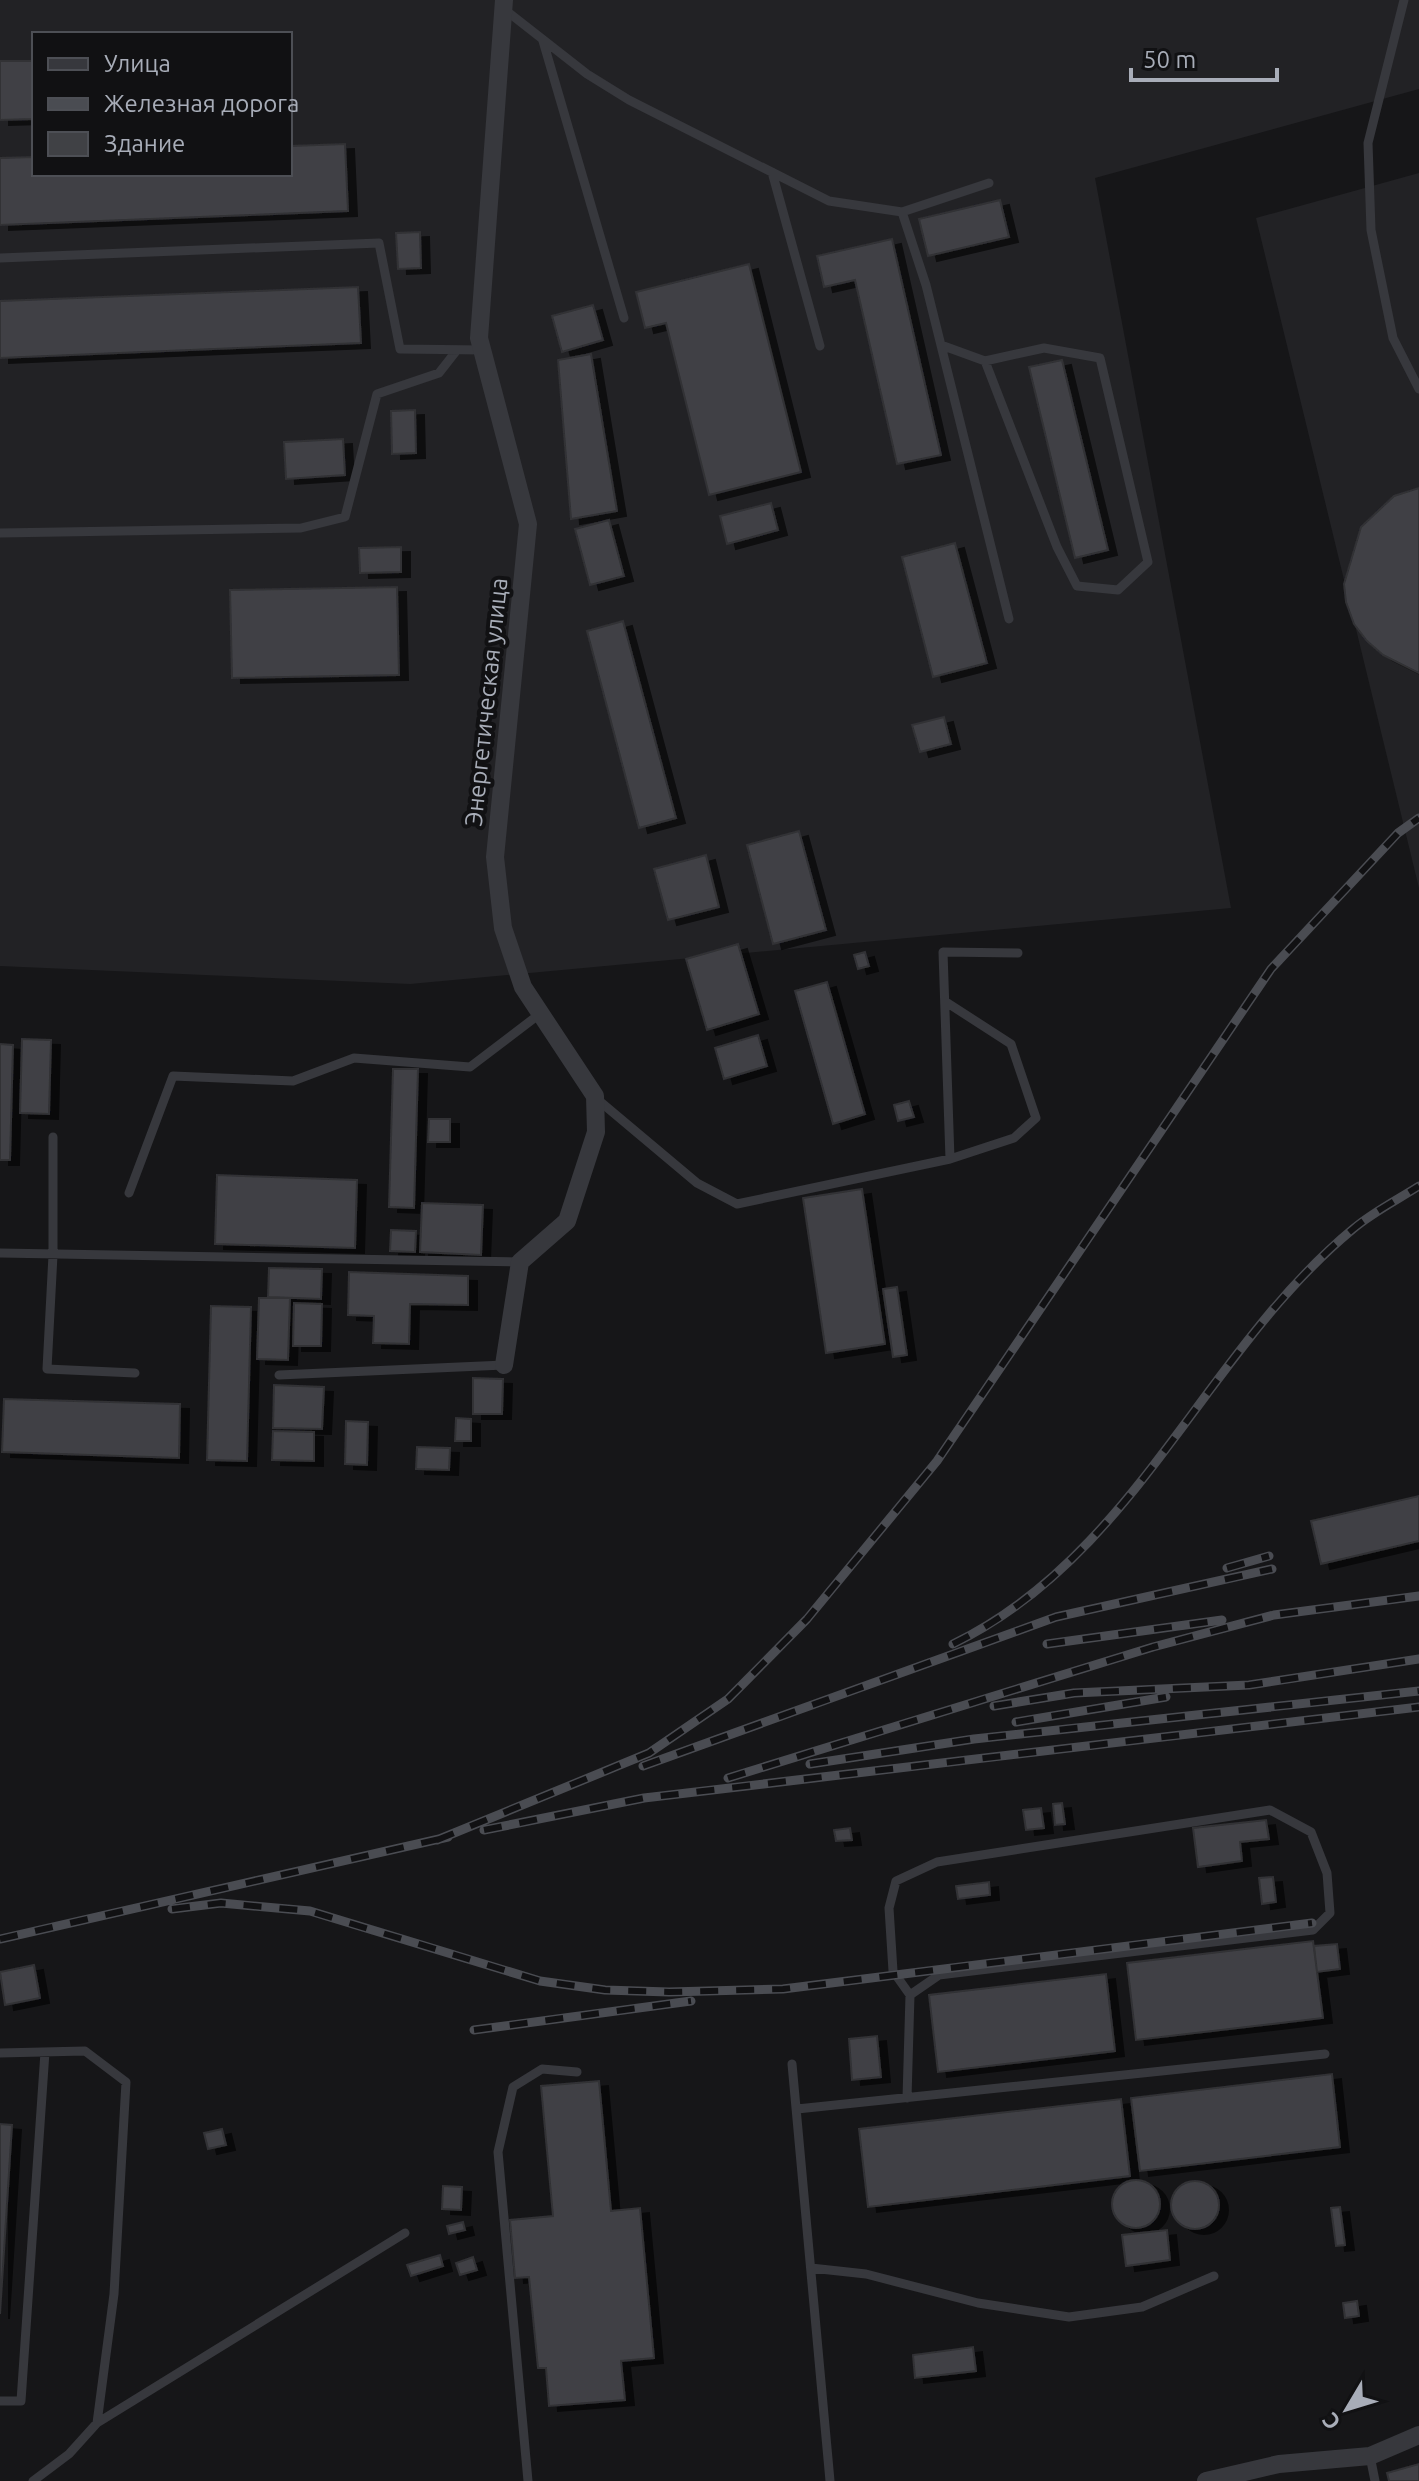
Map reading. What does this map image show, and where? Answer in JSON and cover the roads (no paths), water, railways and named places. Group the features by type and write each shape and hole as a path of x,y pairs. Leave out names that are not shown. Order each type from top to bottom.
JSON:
{"street":[{"name":"Энергетическая улица","path":"504,5 479,338 528,524 495,857 503,928 523,987 595,1096"},
{"path":"504,1365 520,1262 567,1221 596,1132 595,1096"},
{"path":"1206,2481 1279,2464 1370,2456 1419,2435"}],"lane":[{"path":"1404,0 1368,143 1371,230 1393,338 1419,389"},
{"path":"504,5 587,74 629,100 829,201 902,212 989,183"},
{"path":"543,40 624,318"},
{"path":"772,172 820,346"},
{"path":"902,212 941,345 1009,619"},
{"path":"0,258 379,243 400,349 483,350"},
{"path":"941,345 985,361 1044,348 1100,358 1148,562 1118,590 1077,586 1057,547 985,361"},
{"path":"0,533 301,528 345,517 377,394 439,373 457,350"},
{"path":"950,1159 943,952 1018,953"},
{"path":"595,1096 697,1183 737,1204 950,1159 1014,1138 1036,1118 1011,1044 946,1002"},
{"path":"129,1193 173,1076 293,1081 354,1058 470,1067 541,1013"},
{"path":"53,1137 53,1255 47,1369 135,1373"},
{"path":"0,1253 520,1262"},
{"path":"279,1375 504,1365"},
{"path":"907,2098 910,1995 893,1971 889,1908 896,1881 937,1862 1270,1810 1311,1832 1327,1873 1330,1913 1313,1930 939,1975 910,1995"},
{"path":"0,2053 85,2051 126,2082 114,2294 97,2423"},
{"path":"0,2401 21,2401 45,2052"},
{"path":"797,2109 1325,2054"},
{"path":"792,2064 830,2481"},
{"path":"528,2481 498,2152 513,2087 542,2069 577,2072"},
{"path":"33,2481 69,2454 97,2423 405,2233"},
{"path":"811,2268 866,2274 978,2303 1069,2317 1142,2307 1214,2276"},
{"path":"1370,2456 1375,2481"}],"railway":[{"path":"437,1840 649,1753 728,1699 807,1619 937,1461 1271,969 1398,833 1419,818"},
{"path":"953,1644 1017,1606 1072,1559 1121,1506 1253,1333 1301,1278 1353,1229 1419,1186"},
{"path":"1227,1568 1269,1556"},
{"path":"643,1766 1056,1617 1272,1569"},
{"path":"728,1778 1153,1647 1274,1615 1419,1596"},
{"path":"1047,1644 1222,1620"},
{"path":"994,1706 1074,1693 1249,1685 1419,1659"},
{"path":"810,1764 974,1739 1419,1691"},
{"path":"1016,1722 1166,1697"},
{"path":"484,1830 644,1798 1419,1707"},
{"path":"0,1939 448,1837"},
{"path":"172,1909 221,1903 310,1911 540,1981 605,1990 669,1992 783,1989 1312,1923"},
{"path":"474,2030 691,2001"}]}
